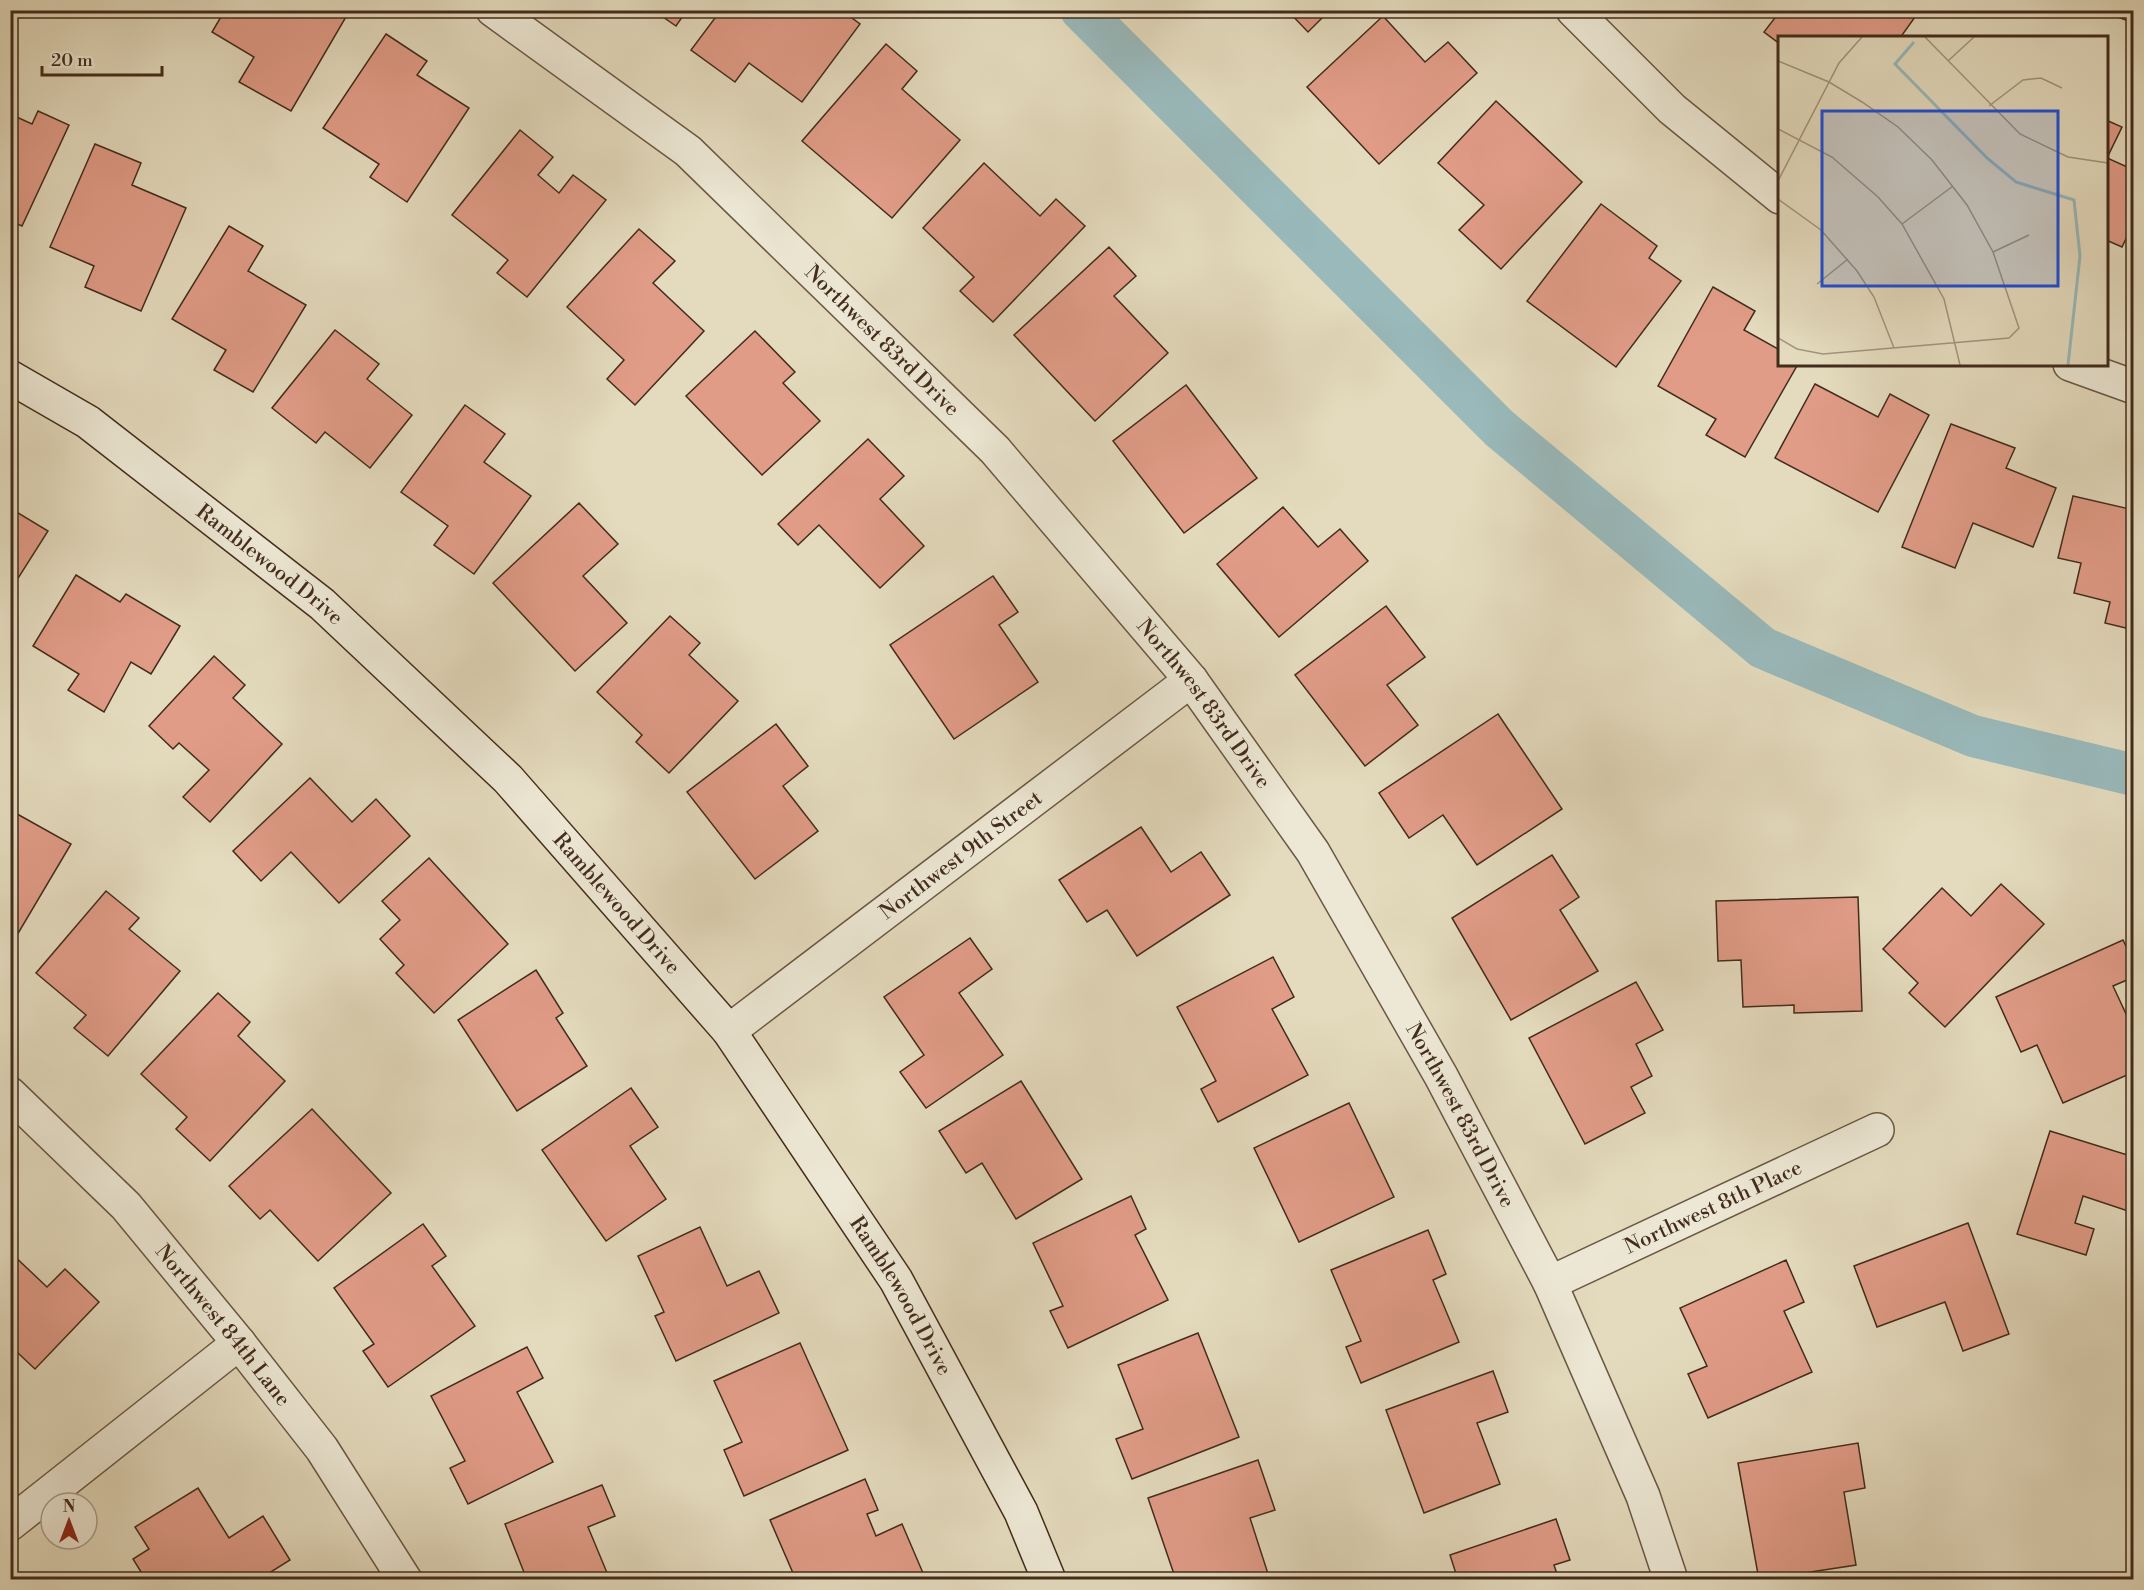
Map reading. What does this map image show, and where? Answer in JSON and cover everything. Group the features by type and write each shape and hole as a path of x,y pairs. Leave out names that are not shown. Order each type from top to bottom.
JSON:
{"street":[{"name":"Northwest 83rd Drive","path":"493,10 688,151 996,450 1191,680 1313,852 1441,1076 1550,1283 1643,1496 1671,1580"},
{"path":"1573,10 1672,109 1778,196"},
{"path":"2075,366 2133,387"},
{"name":"Ramblewood Drive","path":"10,377 88,422 322,604 508,779 729,1031 896,1280 1021,1512 1049,1580"},
{"name":"Northwest 9th Street","path":"729,1031 1191,680"},
{"name":"Northwest 84th Lane","path":"10,1094 126,1206 239,1343 322,1449 405,1580"},
{"name":"Northwest 8th Place","path":"1550,1283 1877,1130"},
{"path":"10,1524 239,1343"}],"building":[{"path":"132,10 145,10 142,16"},
{"path":"225,10 350,10 291,111 239,82 254,57 212,32"},
{"path":"653,10 687,10 676,26"},
{"path":"721,10 841,10 860,24 802,102 749,63 735,82 691,50"},
{"path":"1287,10 1330,10 1308,32"},
{"path":"1781,10 1920,10 1901,36 1778,36 1778,42 1764,32"},
{"path":"2098,10 2134,10 2134,23"},
{"path":"1383,16 1425,62 1448,42 1477,73 1379,164 1307,87"},
{"path":"386,34 427,61 417,75 469,108 407,202 370,177 379,164 323,128"},
{"path":"886,44 917,71 902,89 960,140 892,218 802,141"},
{"path":"1496,101 1582,182 1501,269 1459,230 1484,205 1438,163"},
{"path":"38,111 69,125 22,226 10,221 10,114 32,124"},
{"path":"2108,121 2122,127 2108,156"},
{"path":"520,130 553,157 538,175 559,193 573,175 606,200 527,297 497,273 508,260 452,215"},
{"path":"95,144 141,163 132,185 186,208 141,311 85,287 94,266 50,247"},
{"path":"2108,158 2134,170 2134,222 2122,247 2108,241"},
{"path":"984,163 1040,216 1056,199 1085,226 993,322 960,291 974,277 923,228"},
{"path":"1601,204 1657,246 1649,258 1681,281 1616,367 1527,301"},
{"path":"229,226 263,246 248,271 306,305 253,392 214,370 226,350 172,319"},
{"path":"639,229 675,261 653,283 704,331 635,405 607,379 624,360 567,307"},
{"path":"1109,247 1136,276 1114,296 1168,353 1095,421 1014,335"},
{"path":"1713,287 1755,311 1744,330 1778,349 1778,366 1797,366 1745,457 1706,435 1716,419 1658,386"},
{"path":"335,330 379,364 367,379 412,415 370,468 325,432 316,443 272,408"},
{"path":"755,331 795,372 783,383 820,421 762,475 686,396"},
{"path":"1815,384 1878,417 1890,394 1929,415 1878,512 1775,458"},
{"path":"1186,385 1257,478 1184,533 1113,441"},
{"path":"465,405 505,434 484,462 531,496 474,574 434,545 448,526 401,492"},
{"path":"1951,424 2015,448 2006,468 2056,488 2033,547 1973,523 1955,568 1902,547"},
{"path":"868,439 904,476 880,499 924,546 880,588 819,525 798,545 778,524"},
{"path":"2073,496 2134,510 2134,630 2105,623 2110,602 2074,593 2081,563 2058,558"},
{"path":"579,503 618,544 583,576 627,623 575,671 493,583"},
{"path":"1283,507 1318,547 1340,529 1368,561 1279,637 1217,564"},
{"path":"10,508 48,531 10,591"},
{"path":"76,575 120,602 126,594 180,626 151,674 131,662 104,712 68,690 79,674 33,646"},
{"path":"993,576 1018,612 999,625 1038,682 954,739 890,645"},
{"path":"1386,606 1425,657 1387,685 1418,725 1365,766 1295,675"},
{"path":"670,616 700,643 689,655 738,701 669,773 636,742 642,735 597,692"},
{"path":"214,656 245,685 233,698 282,744 210,822 183,797 209,770 179,743 173,749 149,726"},
{"path":"1498,714 1562,809 1477,865 1443,815 1409,838 1379,793"},
{"path":"776,724 808,766 783,786 818,831 755,879 687,792"},
{"path":"310,778 352,822 376,799 410,836 339,903 291,852 261,881 233,851"},
{"path":"10,810 71,844 10,947"},
{"path":"1141,827 1171,872 1201,852 1230,895 1137,956 1107,910 1087,922 1059,880"},
{"path":"1552,855 1579,897 1560,910 1598,971 1511,1020 1452,918"},
{"path":"429,858 508,944 434,1013 396,973 404,965 380,939 400,920 382,901"},
{"path":"2001,884 2044,924 1945,1027 1909,993 1918,983 1883,949 1942,888 1971,916"},
{"path":"106,891 139,918 129,929 180,971 108,1056 74,1028 86,1015 36,973"},
{"path":"1858,897 1862,1011 1794,1013 1794,1005 1743,1007 1741,960 1718,961 1716,901"},
{"path":"970,938 992,969 959,993 1003,1055 926,1108 900,1072 924,1055 884,997"},
{"path":"2123,940 2134,963 2134,977 2113,986 2134,1031 2134,1072 2063,1103 2037,1045 2021,1052 1996,997"},
{"path":"1273,957 1294,997 1272,1009 1308,1075 1218,1122 1201,1089 1216,1081 1177,1007"},
{"path":"536,970 563,1013 556,1018 587,1066 517,1111 458,1020"},
{"path":"1636,982 1663,1030 1636,1044 1652,1076 1631,1087 1645,1113 1585,1144 1529,1038"},
{"path":"218,993 250,1022 238,1036 285,1081 210,1161 176,1129 187,1117 141,1074"},
{"path":"1021,1081 1082,1179 1016,1219 982,1163 966,1173 939,1131"},
{"path":"631,1088 658,1127 630,1146 666,1199 606,1241 542,1150"},
{"path":"1349,1103 1394,1197 1299,1242 1254,1148"},
{"path":"312,1109 391,1193 318,1261 270,1210 260,1219 229,1186"},
{"path":"2050,1131 2134,1157 2134,1213 2083,1196 2075,1223 2094,1229 2086,1255 2017,1234"},
{"path":"1131,1196 1146,1229 1135,1235 1168,1300 1068,1348 1050,1311 1063,1306 1033,1243"},
{"path":"1968,1223 2009,1334 1963,1351 1945,1302 1877,1327 1854,1266"},
{"path":"423,1224 446,1256 432,1266 475,1326 388,1387 363,1351 374,1344 334,1288"},
{"path":"700,1227 727,1286 759,1271 779,1313 676,1361 655,1316 664,1312 638,1256"},
{"path":"1428,1230 1446,1274 1433,1280 1459,1342 1361,1383 1346,1347 1361,1341 1331,1270"},
{"path":"10,1252 47,1287 65,1269 99,1302 35,1369 18,1353 10,1361"},
{"path":"1786,1260 1804,1302 1784,1311 1812,1372 1708,1418 1688,1374 1707,1366 1680,1308"},
{"path":"1198,1333 1239,1437 1132,1479 1116,1439 1143,1429 1118,1365"},
{"path":"800,1343 848,1450 744,1496 724,1450 742,1442 714,1381"},
{"path":"527,1347 543,1378 517,1392 553,1462 468,1504 450,1468 465,1461 431,1396"},
{"path":"1493,1371 1508,1412 1477,1423 1500,1484 1424,1513 1386,1410"},
{"path":"1858,1443 1865,1488 1844,1492 1856,1565 1759,1580 1738,1463"},
{"path":"1258,1460 1275,1510 1250,1518 1270,1580 1176,1580 1148,1498"},
{"path":"865,1479 878,1510 867,1514 876,1536 902,1524 923,1573 907,1580 796,1580 770,1520"},
{"path":"602,1485 615,1516 588,1527 610,1580 527,1580 505,1524"},
{"path":"198,1488 229,1538 263,1516 290,1560 258,1580 146,1580 133,1559 149,1549 135,1527"},
{"path":"1556,1519 1570,1560 1554,1565 1559,1580 1458,1580 1450,1555"}],"waterway":[{"path":"1081,10 1499,428 1763,648 1973,736 2134,775"}]}
